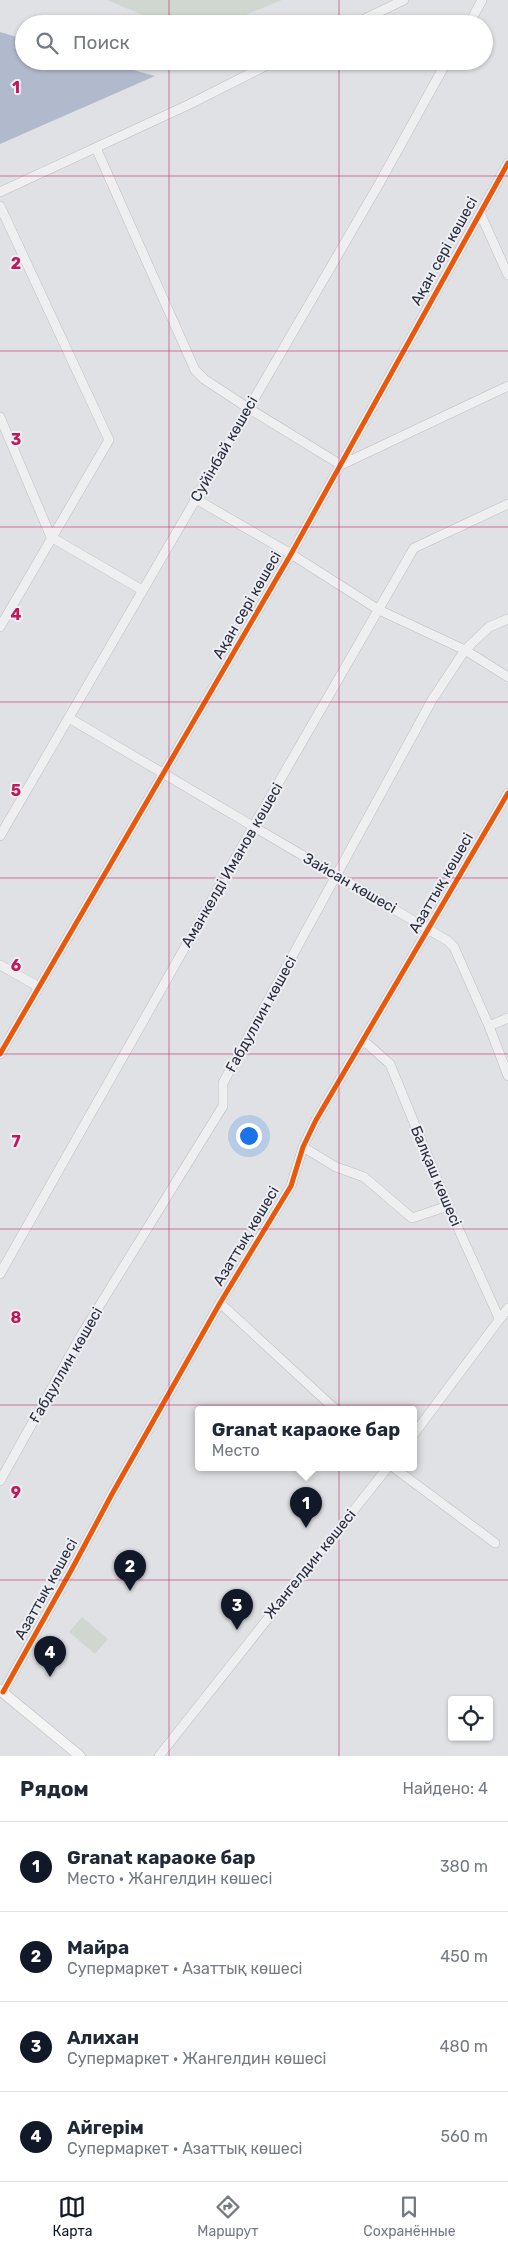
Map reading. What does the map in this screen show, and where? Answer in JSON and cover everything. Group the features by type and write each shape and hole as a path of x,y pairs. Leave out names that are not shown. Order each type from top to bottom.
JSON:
{"main road":[{"path":"1,1691 80,1756"}],"street":[{"path":"373,15 404,0"},
{"path":"473,15 482,0"},
{"path":"0,192 96,148 256,70"},
{"name":"Суйінбай көшесі","path":"0,836 70,718 194,498 379,184 442,70"},
{"path":"96,148 195,370 204,379 248,408 341,465 508,386"},
{"name":"Ақан сері көшесі","path":"0,1054 291,554 508,163"},
{"path":"0,206 108,440 0,627"},
{"path":"480,213 508,275"},
{"path":"0,417 51,537 142,590"},
{"path":"194,498 291,554 379,610 465,650 508,677"},
{"name":"Аманкелді Иманов көшесі","path":"0,1274 253,827 414,548 508,504"},
{"name":"Ғабдуллин көшесі","path":"0,1481 82,1334 223,1106 223,1084 366,818 432,700 465,650 489,628 508,619"},
{"name":"Зайсан көшесі","path":"70,718 428,929 454,947 489,1026 508,1076"},
{"path":"506,797 508,810"},
{"name":"Азаттық көшесі","path":"1,1691 220,1303 291,1186 303,1147 316,1120 506,797"},
{"path":"0,965 39,988"},
{"path":"489,1026 508,1018"},
{"name":"Балқаш көшесі","path":"364,1041 390,1064 448,1206 499,1318"},
{"path":"303,1147 336,1167 364,1177 412,1218 448,1206"},
{"path":"220,1303 331,1406"},
{"path":"417,1430 508,1308"},
{"name":"Жангелдин көшесі","path":"159,1756 385,1471"},
{"path":"398,1471 495,1543"}],"shaded area":[{"path":"107,0 282,0 245,15 143,15"},
{"path":"82,1617 108,1639 95,1654 69,1632"}],"water":[{"path":"0,32 15,36 15,70 133,70 155,76 0,144"}],"cycle path":[{"path":"0,1054 291,554 508,163"},
{"path":"3,1692 220,1303 291,1186 303,1147 316,1120 508,793"}],"place":[{"name":"Granat караоке бар","path":"306,1528"},
{"name":"Майра","path":"130,1591"},
{"name":"Алихан","path":"237,1630"},
{"name":"Айгерім","path":"50,1677"}]}
